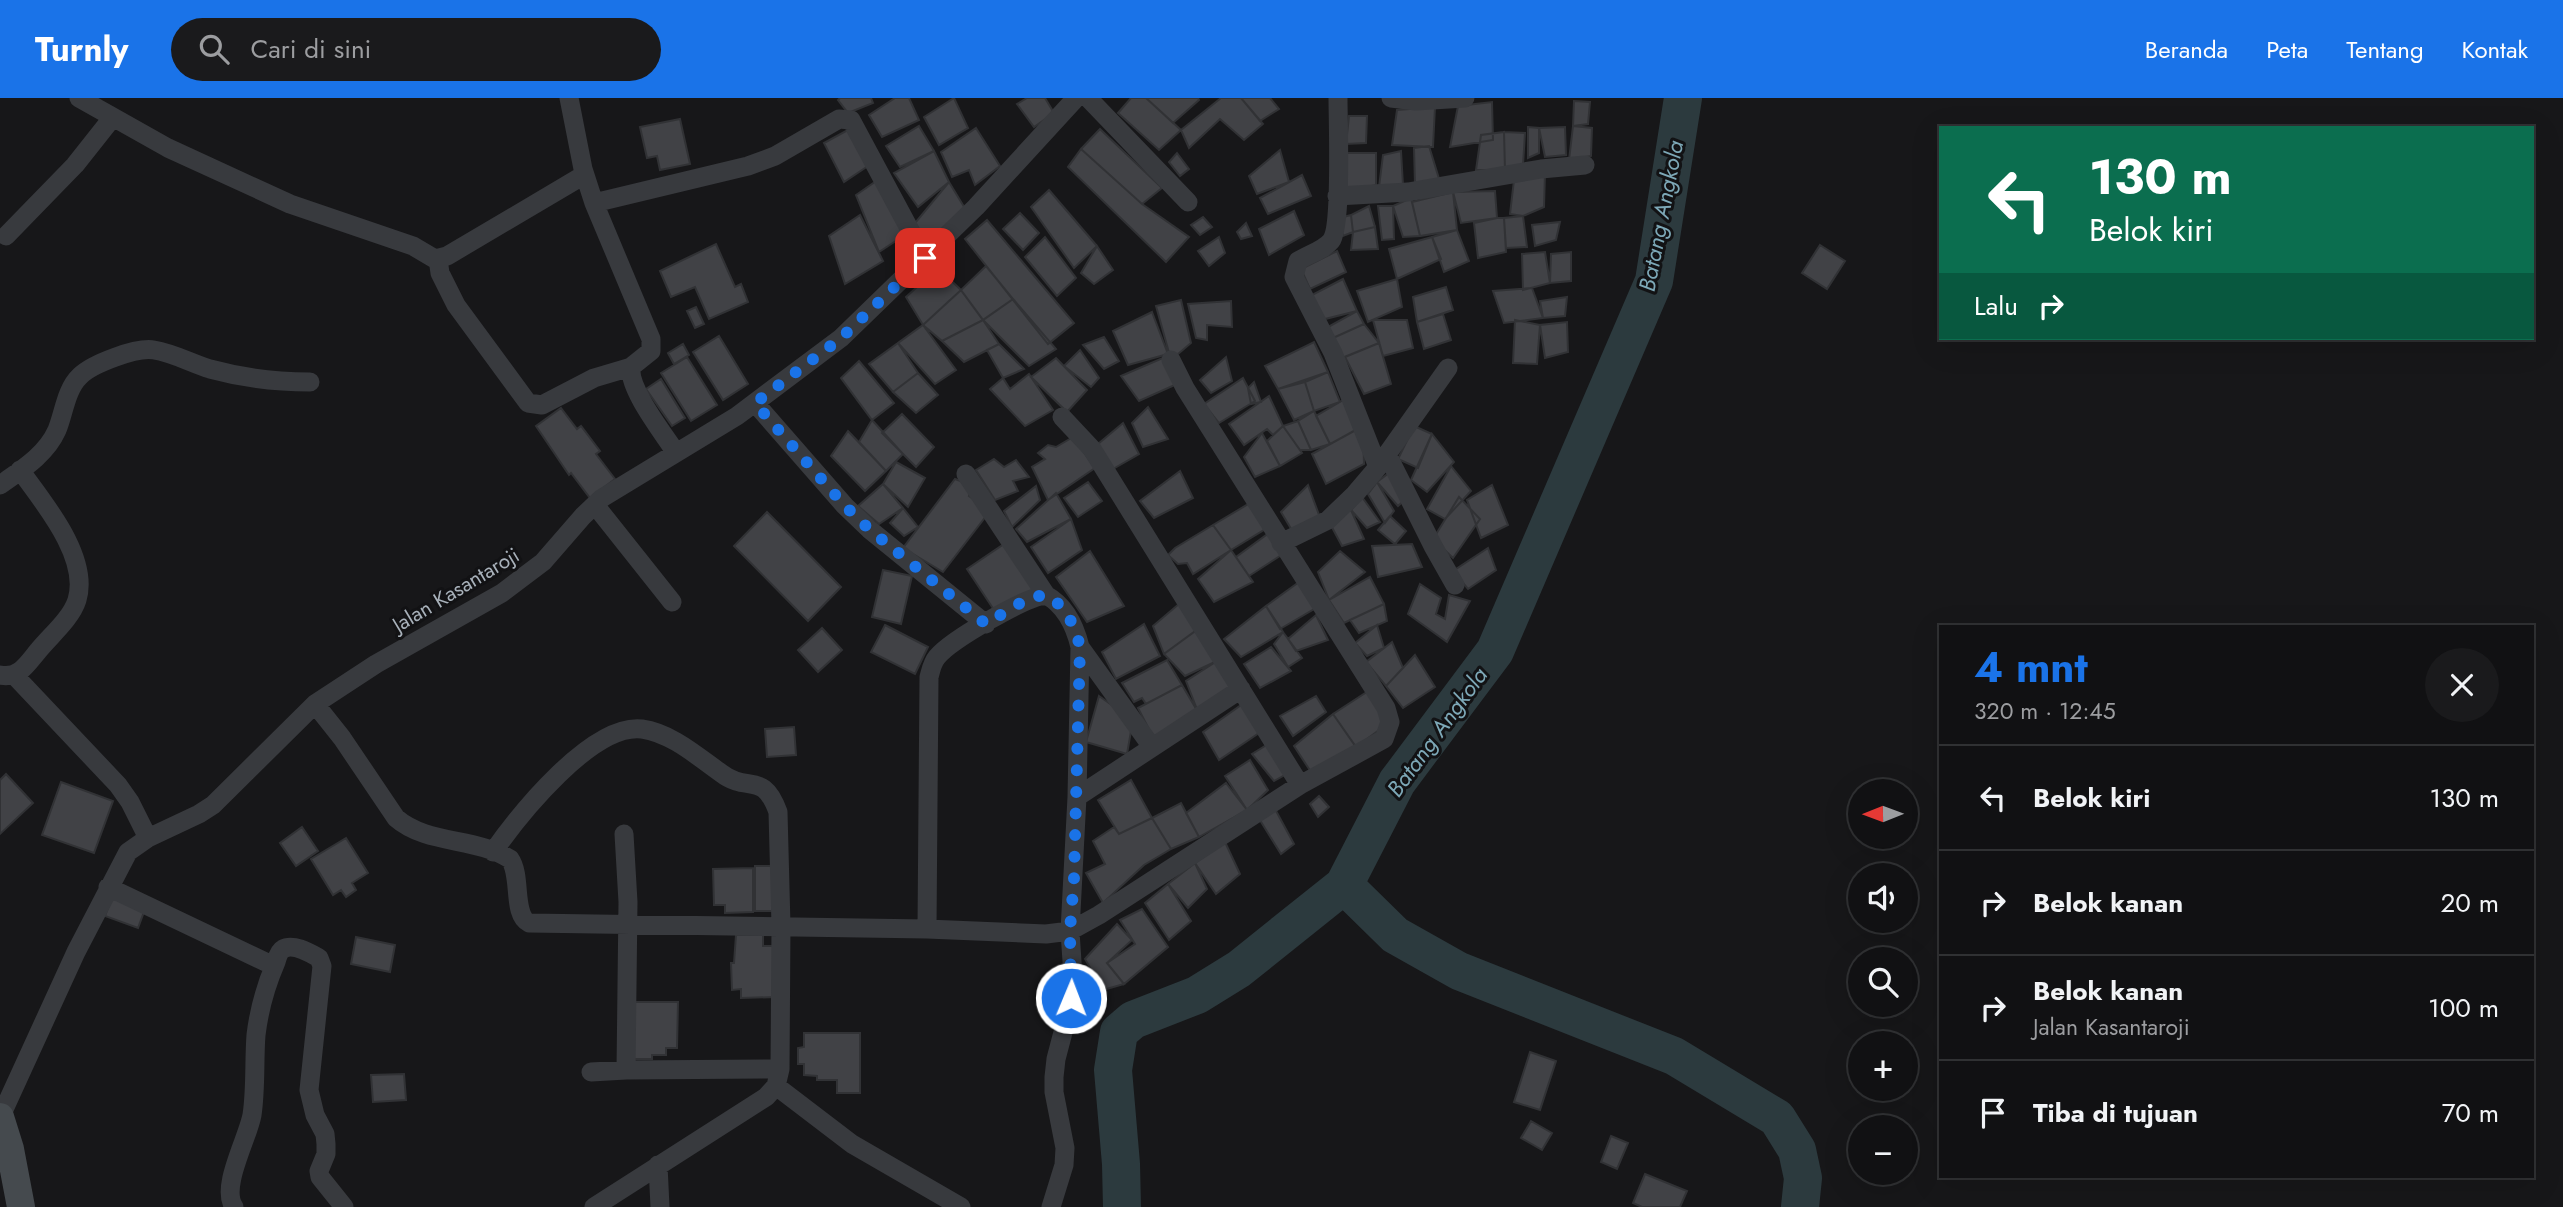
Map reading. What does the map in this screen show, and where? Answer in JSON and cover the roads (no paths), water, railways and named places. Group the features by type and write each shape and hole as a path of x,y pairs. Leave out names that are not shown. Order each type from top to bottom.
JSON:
{"main road":[{"path":"0,1118 10,1149 22,1207"}],"street":[{"path":"79,98 168,148 290,204 413,246 438,259 584,175"},
{"path":"438,259 440,273 456,305 528,403 542,405 594,377 631,367 648,355 652,347 651,339 584,175 569,98"},
{"name":"Jalan Kasantaroji","path":"0,1118 108,887 128,852 148,838 213,805 315,704 376,664 502,593 543,562 595,505 620,486 755,403 841,338 1003,179 1076,98"},
{"path":"1088,98 1188,202"},
{"path":"1338,98 1336,219 1331,240 1298,261 1294,277 1333,353 1382,460 1455,585"},
{"path":"1391,98 1416,101 1465,98"},
{"path":"6,236 75,165 113,117"},
{"path":"594,203 729,172 775,156 839,119 847,119 855,126 925,258"},
{"path":"1337,196 1408,192 1541,169 1585,165"},
{"path":"0,485 44,450 51,441 81,374 136,350 155,350 237,375 282,382 310,382"},
{"path":"315,704 342,738 396,818 410,828 493,852 506,857 514,864 520,912 525,922 927,929 1046,934 1070,930 1099,915 1300,785 1384,739 1390,722 1386,708 1185,388 1171,360"},
{"path":"631,367 631,376 638,392 676,453"},
{"path":"1281,543 1328,520 1356,494 1448,368"},
{"path":"755,403 845,506 869,529 986,624"},
{"path":"1062,417 1092,449 1300,785"},
{"path":"20,470 65,533 74,560 78,590 72,610 24,667 7,675 118,785 148,838"},
{"path":"966,474 1046,595 1062,607 1073,623 1080,647 1077,797 1070,930 1071,998 1054,1077 1054,1092 1063,1132 1064,1157 1051,1207"},
{"path":"595,505 671,602"},
{"path":"927,929 929,677 937,657 947,648 1024,601 1046,595"},
{"path":"1080,647 1152,747"},
{"path":"1077,797 1241,689"},
{"path":"493,852 521,813 556,777 604,740 632,728 655,732 673,740 732,781 759,785 771,796 779,824 781,926 778,1077 766,1097 594,1207"},
{"path":"624,834 628,925 626,1070"},
{"path":"108,887 274,966"},
{"path":"234,1207 231,1203 230,1187 252,1112 256,1033 268,978 281,951 286,947 299,948 319,958 323,966 309,1090 315,1115 325,1135 326,1154 319,1171 320,1178 344,1207"},
{"path":"591,1072 626,1070 778,1077 852,1144 961,1207"},
{"path":"658,1165 660,1207"}],"waterway":[{"name":"Batang Angkola","path":"1122,1207 1113,1070 1119,1032 1133,1020 1197,995 1239,969 1344,885 1397,782 1495,651 1654,281 1683,98"},
{"name":"Batang Angkola","path":"1344,885 1395,935 1459,971 1674,1056 1777,1118 1797,1150 1803,1178 1800,1207"}]}
